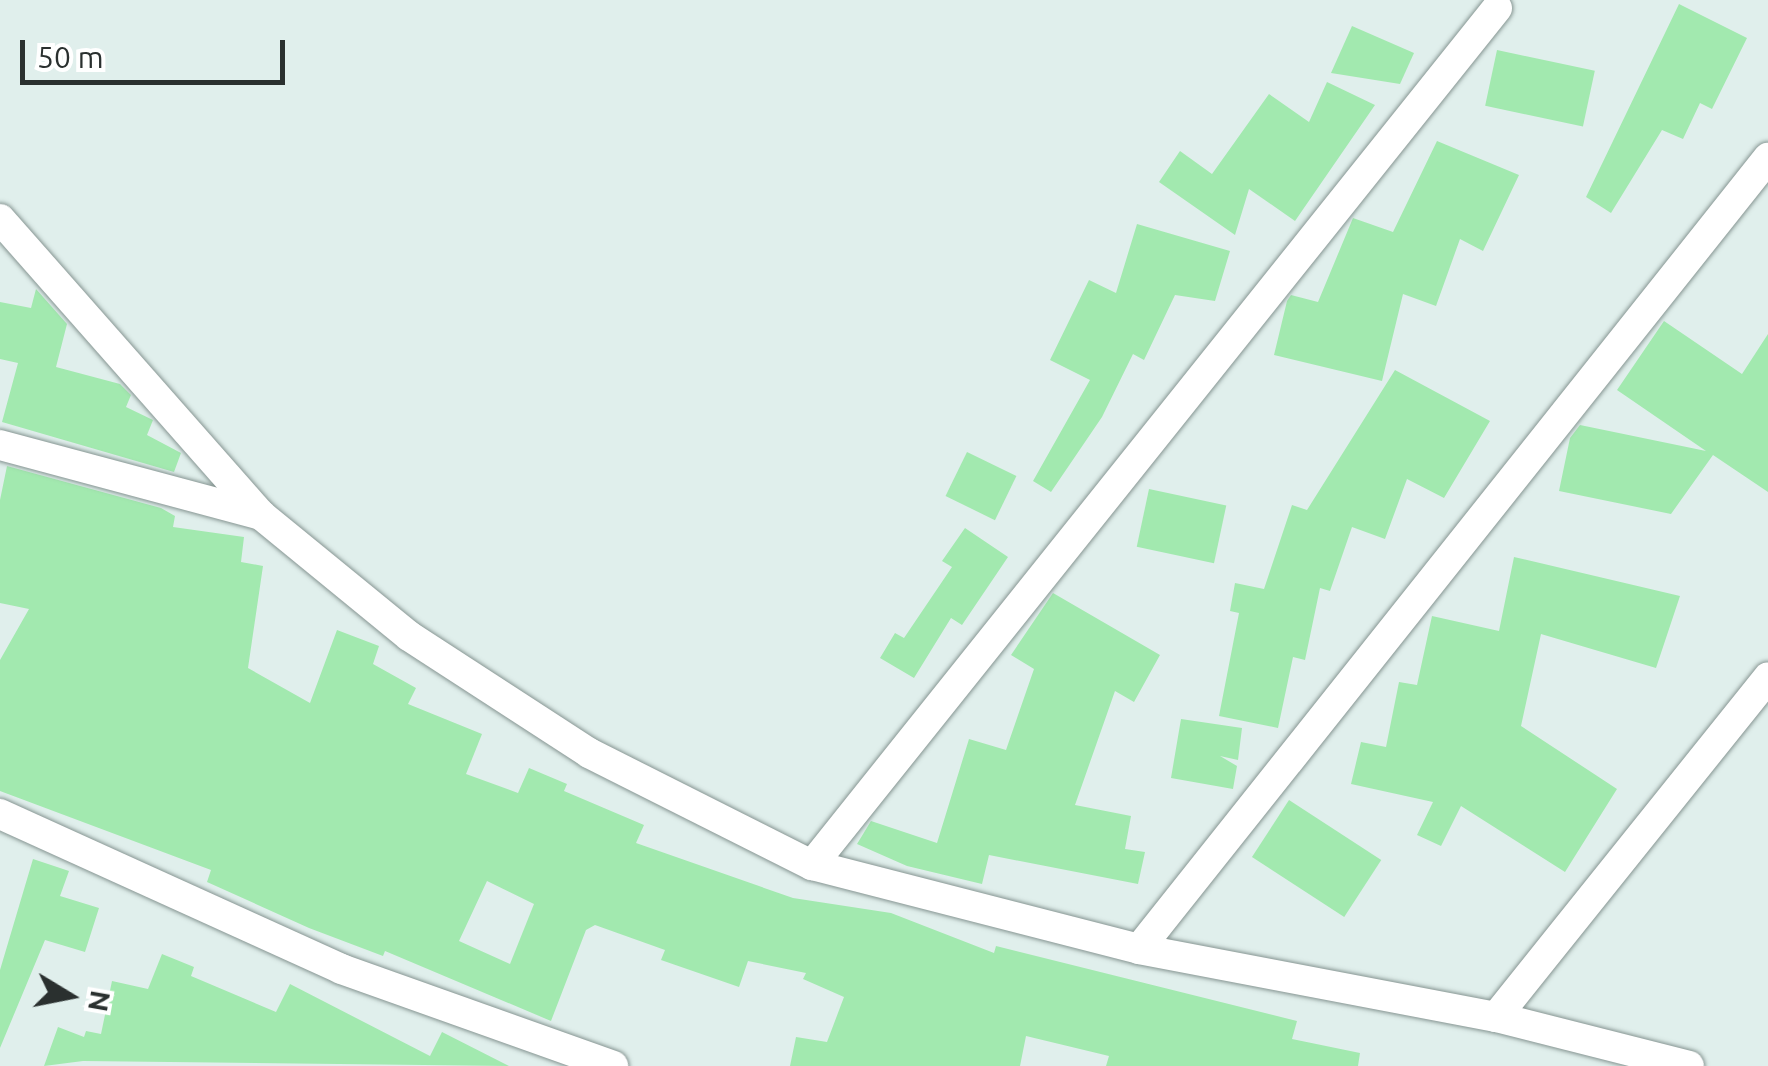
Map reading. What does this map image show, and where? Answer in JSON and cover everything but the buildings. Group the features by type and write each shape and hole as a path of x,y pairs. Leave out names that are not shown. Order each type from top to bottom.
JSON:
{"street":[{"path":"812,865 1497,8"},
{"path":"1140,950 1768,158"},
{"path":"0,219 261,515 409,636 589,754 812,865 1140,950 1496,1016 1689,1066"},
{"path":"0,445 261,515"},
{"path":"1496,1016 1768,677"},
{"path":"0,814 341,969 613,1066"}]}
